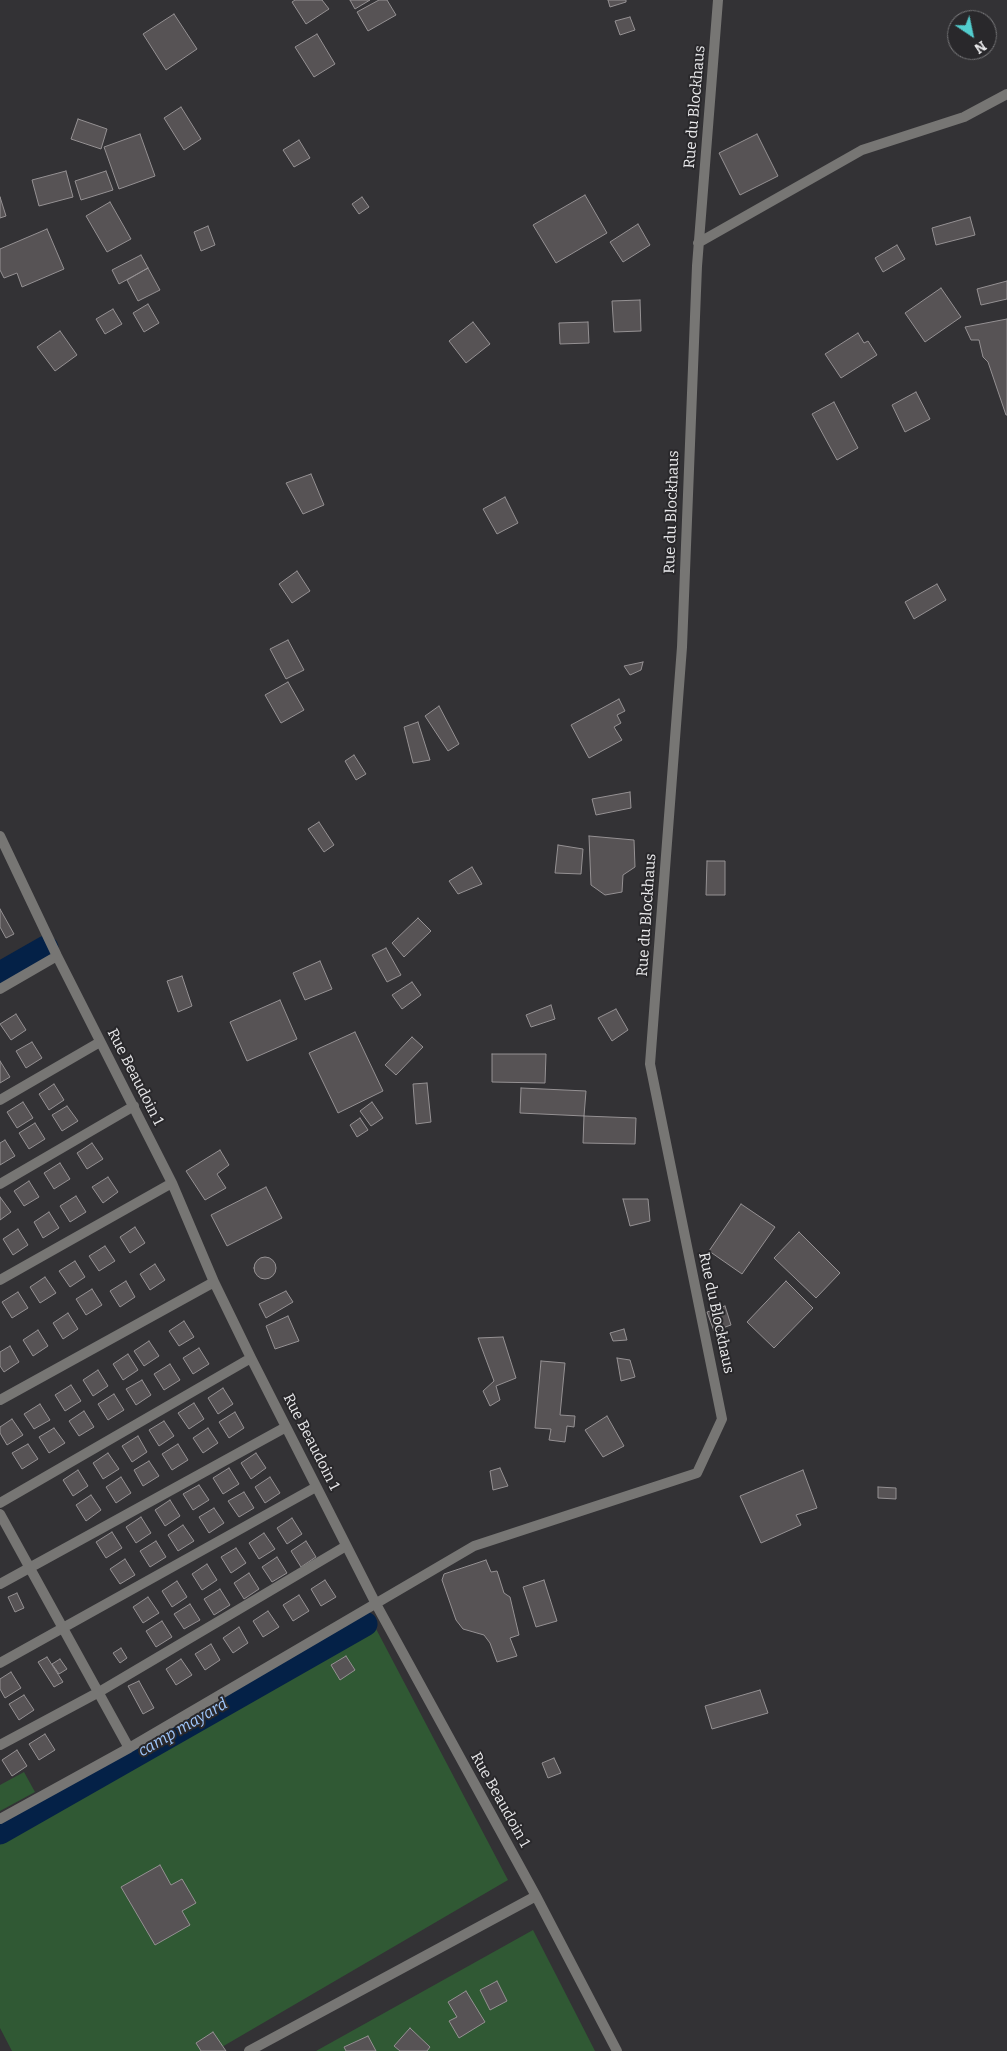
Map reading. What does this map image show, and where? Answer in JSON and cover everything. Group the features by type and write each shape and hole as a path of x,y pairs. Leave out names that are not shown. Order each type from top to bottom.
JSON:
{"street":[{"name":"Rue du Blockhaus","path":"0,1819 129,1748 474,1546 697,1473 722,1419 650,1064 682,647 698,243 718,0"},
{"path":"698,243 862,150 964,117 1007,94"},
{"name":"Rue Beaudoin 1","path":"0,836 57,956 172,1182 214,1282 316,1487 376,1604 536,1896 617,2051"},
{"path":"0,989 57,956"},
{"path":"0,1100 100,1042"},
{"path":"0,1184 134,1106"},
{"path":"0,1280 172,1182"},
{"path":"0,1400 214,1282"},
{"path":"0,1502 251,1358"},
{"path":"0,1584 286,1427"},
{"path":"0,1663 316,1487"},
{"path":"0,1514 31,1567 129,1748"},
{"path":"0,1745 99,1692 346,1546"},
{"path":"249,2051 536,1896"}],"green space":[{"path":"374,1625 508,1880 215,2051 12,2051 0,2028 0,1836"},
{"path":"24,1772 35,1792 0,1811 0,1785"},
{"path":"533,1930 595,2051 316,2051"}],"building":[{"path":"295,0 322,0 329,9 306,24 292,2"},
{"path":"350,0 370,0 355,9"},
{"path":"379,0 387,0 396,15 368,31 357,12"},
{"path":"608,0 626,0 626,2 610,7"},
{"path":"174,14 197,49 166,70 143,34"},
{"path":"630,17 635,30 620,35 615,21"},
{"path":"317,34 335,64 314,77 295,47"},
{"path":"181,107 201,139 184,150 164,118"},
{"path":"78,119 107,129 101,149 71,139"},
{"path":"140,134 155,176 119,189 104,147"},
{"path":"757,134 778,176 740,195 719,153"},
{"path":"299,140 310,158 294,167 283,150"},
{"path":"66,171 73,197 39,206 32,180"},
{"path":"106,171 113,190 81,200 75,181"},
{"path":"585,195 607,233 556,263 533,225"},
{"path":"0,197 6,216 0,218"},
{"path":"362,197 369,207 359,214 352,204"},
{"path":"110,202 131,239 107,252 86,216"},
{"path":"970,217 975,235 936,245 932,228"},
{"path":"638,224 650,245 623,262 610,242"},
{"path":"208,226 215,245 201,251 194,232"},
{"path":"47,229 64,269 22,287 17,273 4,278 0,270 0,249"},
{"path":"897,245 905,259 883,272 875,258"},
{"path":"141,255 148,268 119,284 112,270"},
{"path":"148,268 160,290 138,301 127,280"},
{"path":"1007,281 1007,299 981,305 977,289"},
{"path":"941,288 961,317 925,342 905,313"},
{"path":"640,300 641,331 614,332 612,301"},
{"path":"148,304 159,323 144,332 133,313"},
{"path":"113,309 122,324 105,334 96,319"},
{"path":"1007,319 1006,415 988,362 983,357 979,340 971,340 965,327"},
{"path":"473,322 490,344 466,363 449,341"},
{"path":"588,322 589,343 560,344 559,323"},
{"path":"60,331 77,355 55,371 37,347"},
{"path":"858,333 864,343 868,341 877,355 841,378 825,354"},
{"path":"916,392 930,419 905,432 892,405"},
{"path":"834,402 858,448 837,460 812,414"},
{"path":"311,474 324,505 303,514 286,483"},
{"path":"505,497 518,523 497,534 483,509"},
{"path":"297,571 310,591 292,603 279,584"},
{"path":"937,584 946,600 914,619 905,602"},
{"path":"288,640 304,670 286,679 270,649"},
{"path":"643,662 641,670 630,675 624,666"},
{"path":"288,682 304,710 281,723 265,695"},
{"path":"619,699 625,711 617,715 621,723 614,727 622,740 589,758 571,725"},
{"path":"439,706 459,744 448,751 425,716"},
{"path":"418,722 430,760 413,763 404,727"},
{"path":"354,755 366,774 356,780 345,761"},
{"path":"630,792 631,808 596,815 592,799"},
{"path":"319,822 334,845 324,852 308,829"},
{"path":"589,836 634,840 635,867 623,875 622,892 605,895 591,885"},
{"path":"558,845 583,849 581,874 555,873"},
{"path":"707,861 725,861 725,895 706,895"},
{"path":"472,867 482,884 458,894 449,881"},
{"path":"0,909 14,934 6,938 0,927"},
{"path":"418,918 431,931 404,957 392,943"},
{"path":"386,948 401,975 387,982 372,955"},
{"path":"320,961 332,989 305,1000 293,973"},
{"path":"182,976 192,1006 178,1012 167,981"},
{"path":"412,982 421,995 402,1009 392,995"},
{"path":"280,1000 297,1039 247,1061 230,1022"},
{"path":"551,1005 555,1019 531,1027 526,1015"},
{"path":"616,1009 628,1030 612,1041 598,1018"},
{"path":"16,1014 26,1030 11,1040 0,1024"},
{"path":"355,1032 383,1091 338,1113 309,1053"},
{"path":"412,1037 423,1047 396,1075 385,1065"},
{"path":"32,1042 42,1058 26,1068 16,1051"},
{"path":"492,1054 546,1054 545,1083 492,1082"},
{"path":"0,1061 10,1077 0,1083"},
{"path":"427,1083 431,1122 416,1124 413,1084"},
{"path":"54,1084 64,1100 49,1110 39,1094"},
{"path":"521,1088 586,1091 584,1116 520,1113"},
{"path":"23,1102 33,1118 17,1128 7,1112"},
{"path":"372,1102 383,1118 371,1126 360,1111"},
{"path":"67,1106 78,1121 62,1131 52,1115"},
{"path":"584,1116 636,1118 635,1144 583,1143"},
{"path":"360,1118 368,1130 357,1137 350,1125"},
{"path":"35,1123 45,1139 29,1149 19,1133"},
{"path":"5,1140 15,1156 0,1165 0,1143"},
{"path":"92,1143 103,1159 87,1169 77,1153"},
{"path":"220,1150 229,1165 217,1174 226,1188 205,1200 186,1171"},
{"path":"60,1163 70,1179 54,1189 44,1173"},
{"path":"108,1177 118,1192 103,1203 92,1187"},
{"path":"29,1181 39,1197 24,1206 14,1191"},
{"path":"266,1187 282,1218 227,1246 211,1215"},
{"path":"76,1196 86,1212 70,1222 60,1206"},
{"path":"0,1197 11,1212 0,1220"},
{"path":"623,1199 648,1199 650,1221 630,1226"},
{"path":"741,1204 775,1227 742,1274 709,1251"},
{"path":"49,1212 59,1228 43,1238 34,1222"},
{"path":"135,1227 145,1243 130,1253 120,1237"},
{"path":"18,1229 28,1245 13,1255 3,1239"},
{"path":"799,1232 840,1273 816,1298 774,1258"},
{"path":"105,1246 115,1261 99,1271 89,1256"},
{"path":"265,1257 273,1260 276,1268 273,1276 265,1279 257,1276 254,1268 257,1260"},
{"path":"75,1261 85,1277 70,1287 59,1271"},
{"path":"155,1264 165,1280 150,1290 140,1274"},
{"path":"45,1277 56,1293 40,1303 30,1287"},
{"path":"126,1281 135,1297 120,1307 110,1291"},
{"path":"786,1281 813,1308 774,1348 747,1322"},
{"path":"92,1289 102,1305 86,1315 76,1299"},
{"path":"286,1291 293,1302 266,1318 259,1304"},
{"path":"18,1292 28,1308 12,1318 2,1302"},
{"path":"725,1306 731,1325 714,1331 707,1312"},
{"path":"68,1313 78,1329 63,1339 53,1323"},
{"path":"288,1316 299,1341 275,1349 266,1326"},
{"path":"184,1321 194,1337 179,1346 169,1331"},
{"path":"624,1329 627,1340 613,1341 610,1333"},
{"path":"38,1330 48,1346 33,1356 23,1340"},
{"path":"503,1337 516,1378 496,1386 500,1400 490,1406 483,1391 494,1381 478,1338"},
{"path":"149,1341 159,1356 144,1366 134,1351"},
{"path":"10,1346 19,1362 4,1372 0,1366 0,1352"},
{"path":"199,1348 209,1364 193,1374 183,1358"},
{"path":"128,1354 138,1370 123,1380 113,1364"},
{"path":"617,1358 630,1360 635,1377 621,1381"},
{"path":"541,1361 565,1363 560,1415 575,1416 574,1427 567,1426 565,1442 549,1440 551,1429 535,1428"},
{"path":"170,1364 180,1380 164,1390 154,1374"},
{"path":"98,1370 108,1386 93,1396 83,1380"},
{"path":"142,1380 151,1395 136,1405 126,1389"},
{"path":"71,1385 81,1401 65,1411 55,1395"},
{"path":"223,1388 233,1404 218,1414 208,1398"},
{"path":"114,1394 124,1410 108,1420 98,1404"},
{"path":"194,1403 204,1419 189,1429 178,1413"},
{"path":"40,1404 50,1420 34,1429 24,1414"},
{"path":"84,1411 94,1427 79,1436 69,1421"},
{"path":"235,1412 244,1428 229,1438 219,1422"},
{"path":"607,1416 624,1446 603,1457 585,1430"},
{"path":"12,1419 23,1435 7,1445 0,1433 0,1427"},
{"path":"164,1421 174,1436 159,1446 149,1430"},
{"path":"54,1428 65,1443 49,1453 39,1437"},
{"path":"208,1428 218,1443 203,1453 193,1438"},
{"path":"138,1436 147,1452 132,1462 122,1446"},
{"path":"28,1444 38,1459 22,1469 12,1453"},
{"path":"178,1444 188,1460 172,1470 162,1454"},
{"path":"108,1453 119,1469 103,1479 93,1463"},
{"path":"256,1453 266,1468 251,1479 241,1463"},
{"path":"149,1461 159,1476 143,1486 134,1470"},
{"path":"229,1468 239,1484 223,1494 213,1478"},
{"path":"500,1468 508,1486 493,1490 490,1471"},
{"path":"78,1470 88,1486 73,1496 63,1480"},
{"path":"803,1470 817,1508 796,1515 801,1525 761,1543 740,1496"},
{"path":"121,1477 131,1493 116,1503 106,1487"},
{"path":"270,1477 280,1493 265,1503 255,1487"},
{"path":"199,1485 209,1500 193,1510 183,1494"},
{"path":"878,1487 896,1488 896,1499 878,1498"},
{"path":"244,1492 254,1508 239,1517 228,1501"},
{"path":"91,1495 101,1510 86,1521 76,1505"},
{"path":"170,1500 180,1516 165,1526 155,1510"},
{"path":"214,1508 224,1523 209,1533 199,1517"},
{"path":"141,1517 151,1533 136,1543 126,1527"},
{"path":"292,1518 302,1534 287,1544 277,1528"},
{"path":"183,1525 194,1541 178,1551 168,1535"},
{"path":"112,1532 122,1548 106,1558 96,1542"},
{"path":"264,1533 275,1549 259,1559 249,1543"},
{"path":"156,1541 166,1557 150,1567 140,1551"},
{"path":"306,1541 316,1557 301,1567 291,1551"},
{"path":"236,1548 246,1563 231,1573 221,1557"},
{"path":"277,1557 287,1573 272,1582 262,1567"},
{"path":"125,1559 135,1575 120,1584 110,1569"},
{"path":"486,1560 491,1572 497,1571 504,1593 510,1597 519,1635 510,1638 517,1656 497,1662 490,1643 484,1635 463,1629 456,1620 442,1580 444,1574"},
{"path":"207,1564 217,1580 202,1590 192,1574"},
{"path":"249,1573 259,1589 244,1599 234,1583"},
{"path":"325,1580 336,1597 321,1606 311,1589"},
{"path":"544,1580 557,1621 536,1627 523,1587"},
{"path":"177,1581 187,1597 172,1607 162,1591"},
{"path":"220,1589 230,1605 214,1615 204,1599"},
{"path":"17,1593 24,1608 15,1612 8,1597"},
{"path":"299,1595 309,1611 293,1621 283,1605"},
{"path":"148,1597 159,1613 143,1623 133,1607"},
{"path":"190,1604 200,1620 184,1629 174,1614"},
{"path":"268,1611 279,1627 263,1637 253,1621"},
{"path":"162,1621 172,1637 156,1647 146,1631"},
{"path":"239,1627 248,1643 233,1653 223,1638"},
{"path":"211,1644 220,1660 205,1670 195,1654"},
{"path":"121,1648 127,1658 120,1663 113,1653"},
{"path":"346,1656 355,1670 340,1680 331,1665"},
{"path":"47,1657 63,1682 54,1687 38,1662"},
{"path":"60,1659 67,1669 59,1674 52,1664"},
{"path":"181,1659 192,1675 176,1685 166,1669"},
{"path":"11,1672 21,1688 5,1698 0,1689 0,1679"},
{"path":"139,1681 154,1708 143,1714 128,1686"},
{"path":"760,1690 768,1713 712,1729 705,1706"},
{"path":"24,1695 34,1710 19,1720 9,1704"},
{"path":"45,1734 55,1750 39,1760 29,1744"},
{"path":"17,1750 27,1766 12,1776 2,1760"},
{"path":"554,1758 561,1773 548,1778 542,1763"},
{"path":"160,1865 171,1885 182,1879 196,1903 182,1911 190,1925 155,1945 121,1887"},
{"path":"497,1981 507,2001 490,2010 480,1990"},
{"path":"466,1991 485,2022 459,2038 449,2021 457,2017 448,2002"},
{"path":"410,2028 430,2047 427,2051 400,2051 394,2046"},
{"path":"213,2032 226,2051 201,2051 196,2043"},
{"path":"368,2036 376,2051 346,2051 344,2047"}],"waterway":[{"path":"0,974 46,948"},
{"name":"camp mayard","path":"0,1832 365,1624"}]}
